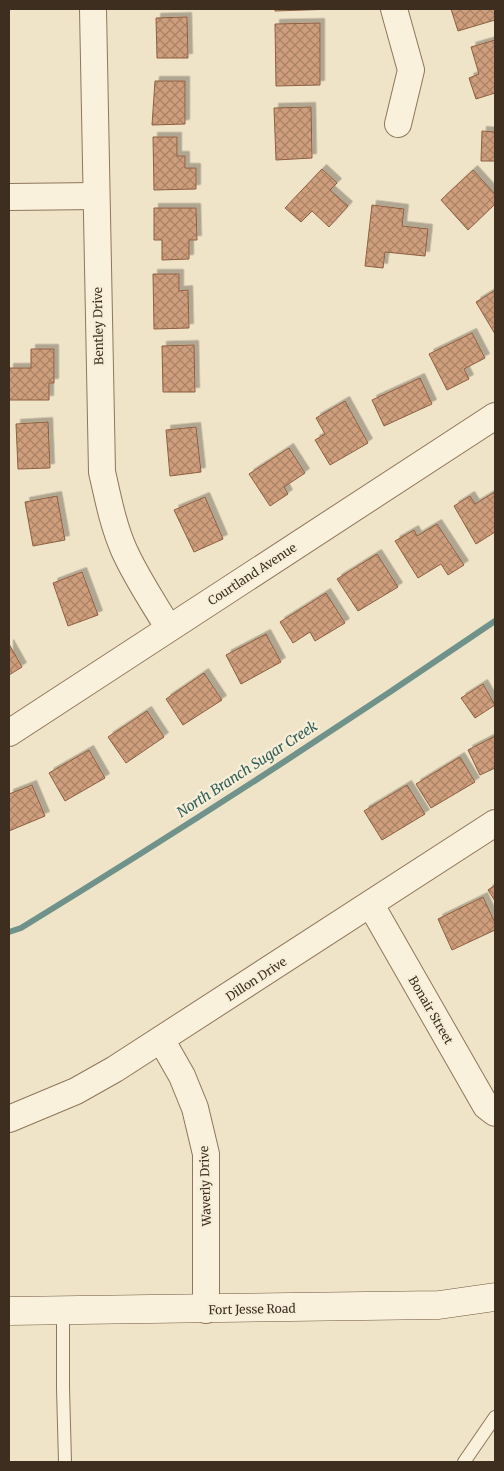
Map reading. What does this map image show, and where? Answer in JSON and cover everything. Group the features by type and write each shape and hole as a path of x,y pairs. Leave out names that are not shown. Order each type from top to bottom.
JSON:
{"street":[{"name":"Bentley Drive","path":"92,9 102,472 114,522 124,549 138,578 168,627"},
{"path":"394,9 411,70 398,124"},
{"path":"9,197 96,196"},
{"name":"Courtland Avenue","path":"9,732 495,416"},
{"name":"Dillon Drive","path":"9,1119 76,1092 162,1041 495,823"},
{"name":"Bonair Street","path":"371,905 486,1106 495,1113"},
{"name":"Waverly Drive","path":"162,1041 182,1076 195,1108 206,1154 206,1310"},
{"name":"Fort Jesse Road","path":"9,1311 206,1310 439,1305 495,1297"}],"lane":[{"path":"63,1311 66,1462"},
{"path":"464,1462 495,1417"}],"building":[{"path":"275,9 334,9 275,11"},
{"path":"451,9 495,9 495,20 458,31"},
{"path":"187,17 188,58 157,58 156,18"},
{"path":"320,23 320,85 276,86 275,24"},
{"path":"495,40 495,93 476,99 469,78 479,74 471,47"},
{"path":"155,81 185,81 185,124 152,125"},
{"path":"311,107 312,158 276,160 274,108"},
{"path":"482,131 495,132 495,161 481,161"},
{"path":"153,137 177,137 177,156 185,156 185,168 196,168 196,189 154,190"},
{"path":"322,169 337,183 330,190 348,206 329,227 312,211 301,222 285,208"},
{"path":"473,170 495,194 495,204 468,230 441,200"},
{"path":"372,205 404,209 402,226 428,229 425,256 385,252 383,268 365,266"},
{"path":"154,208 196,208 197,240 189,240 189,259 162,260 162,240 154,240"},
{"path":"153,274 179,274 179,291 188,290 189,328 154,329"},
{"path":"494,291 495,293 495,334 476,302"},
{"path":"472,333 485,358 464,369 469,379 447,390 429,354"},
{"path":"194,345 195,392 163,392 162,346"},
{"path":"31,349 54,349 54,383 49,383 49,400 9,400 9,368 31,368"},
{"path":"420,378 432,404 384,426 372,400"},
{"path":"345,401 368,443 330,465 315,440 325,434 316,418"},
{"path":"48,422 50,468 18,469 16,424"},
{"path":"196,427 201,472 170,476 166,430"},
{"path":"289,448 305,473 284,487 288,494 270,506 249,474"},
{"path":"495,492 495,532 476,544 454,506 470,496 475,504"},
{"path":"57,496 65,540 33,546 25,502"},
{"path":"205,497 223,539 194,552 174,510"},
{"path":"437,524 464,565 448,575 441,564 418,578 395,541 414,530 417,536"},
{"path":"377,554 398,587 358,611 337,579"},
{"path":"82,572 98,615 68,626 53,583"},
{"path":"326,593 345,623 315,641 310,632 293,643 280,622"},
{"path":"266,634 281,662 241,684 226,655"},
{"path":"9,644 22,667 9,675"},
{"path":"204,673 222,700 183,725 166,699"},
{"path":"483,684 495,705 475,718 461,698"},
{"path":"147,711 164,737 126,763 108,737"},
{"path":"495,736 495,768 480,775 468,750"},
{"path":"89,750 105,778 65,801 49,773"},
{"path":"460,757 475,782 431,808 416,784"},
{"path":"32,785 45,816 9,831 9,794"},
{"path":"407,785 425,814 382,840 364,811"},
{"path":"495,885 495,901 488,890"},
{"path":"483,897 495,923 495,930 452,950 438,919"}],"waterway":[{"name":"North Branch Sugar Creek","path":"9,932 21,928 200,816 495,621"}]}
